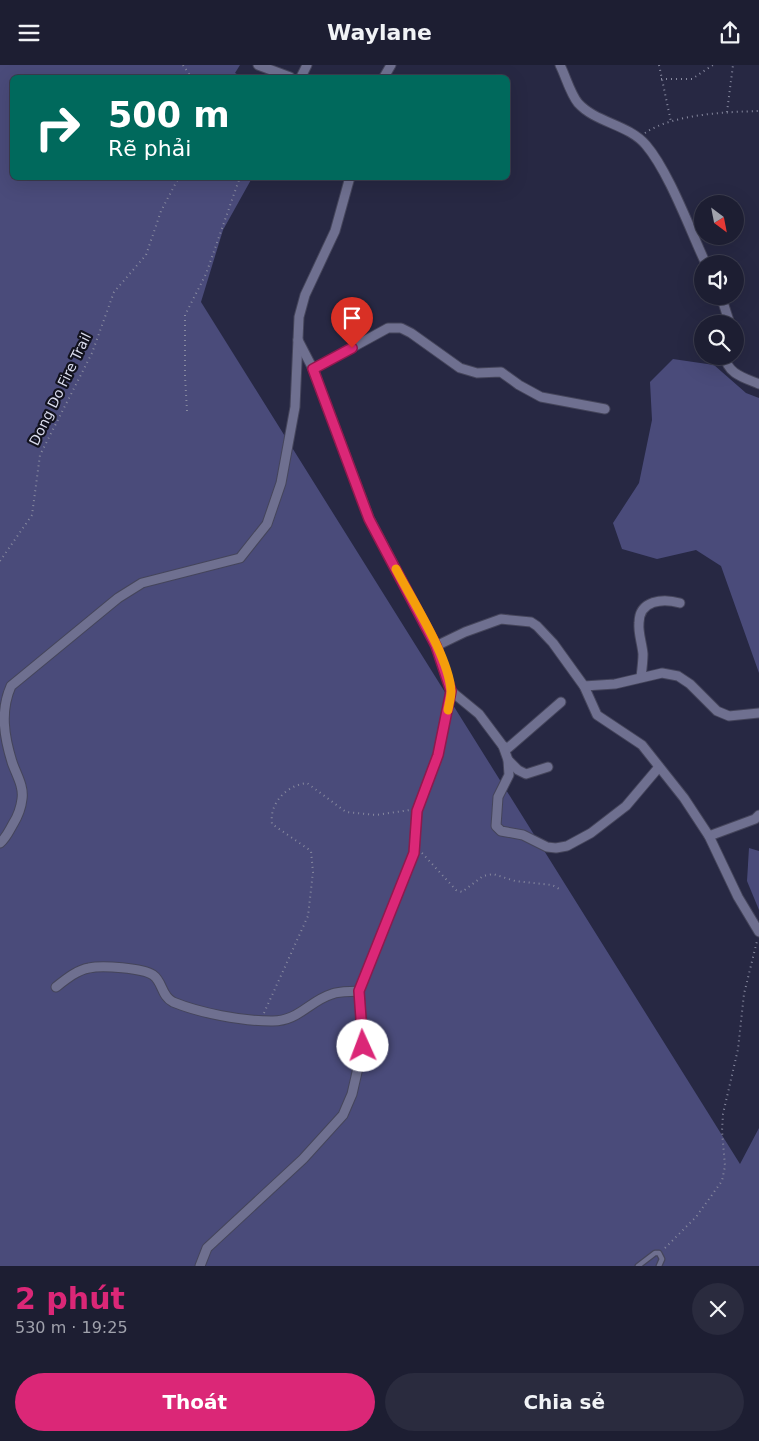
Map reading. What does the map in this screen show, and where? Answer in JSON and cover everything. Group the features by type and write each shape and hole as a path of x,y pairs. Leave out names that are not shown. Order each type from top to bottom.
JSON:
{"street":[{"path":"258,65 285,75"},
{"path":"560,65 578,102 586,110 639,137 660,164 702,255"},
{"path":"0,843 20,811 23,797 3,717 5,699 11,686 118,598 142,583 240,558 267,524 281,483 295,407 299,317 305,295 335,231 349,180"},
{"path":"313,369 388,328 400,328 460,367 478,373 501,372 519,385 542,397 605,409"},
{"path":"200,1266 207,1248 303,1159 343,1115 352,1094 363,1046 359,991 405,879 415,844 417,811 438,755 451,691 436,646 369,519 313,369 298,340"},
{"path":"727,365 735,374 759,384"},
{"path":"641,677 643,655 639,622 641,612 648,604 660,600 667,599 680,603"},
{"path":"436,646 464,632 501,619 531,622 553,643 584,686 597,715 642,745 659,767 709,836 738,897 759,932"},
{"path":"584,686 614,684 662,673 678,676 690,684 717,711 729,716 759,713"},
{"path":"451,691 479,713 503,746 508,760 509,775 498,797 496,827 501,831 523,835 546,847 556,849 567,846 591,833 626,806 659,767"},
{"path":"503,746 508,748 514,744 561,702"},
{"path":"508,760 526,775 548,767"},
{"path":"709,836 755,819 759,815"},
{"path":"56,987 74,974 90,967 123,968 147,972 155,976 165,997 173,1001 207,1013 272,1022 300,1015 333,993 359,991"}],"lane":[{"path":"638,1266 655,1253 659,1253 662,1259 659,1266"}],"path":[{"path":"659,65 671,122"},
{"path":"661,79 692,79 713,65"},
{"path":"726,112 733,65"},
{"path":"639,137 656,126 671,122 726,112 759,111"},
{"name":"Dong Do Fire Trail","path":"0,561 32,515 40,455 92,353 114,292 146,255 161,211 177,180"},
{"path":"187,411 184,368 186,315 206,274 239,180"},
{"path":"262,1020 269,998 308,916 313,872 311,851 272,824 274,810 284,791 297,784 307,783 346,812 362,815 406,809 417,811"},
{"path":"415,844 456,890 462,891 483,876 494,873 515,881 552,885 560,890"},
{"path":"659,1253 696,1217 711,1199 722,1181 725,1166 722,1131 723,1115 738,1049 744,994 759,932"}],"shaded area":[{"path":"0,65 240,65 235,73 238,75 10,75 10,180 251,180 223,230 201,302 740,1164 759,1128 759,1266 0,1266"},
{"path":"673,359 694,362 694,365 714,365 746,393 759,398 759,673 721,566 696,550 657,559 622,549 613,523 639,483 652,420 650,382"},
{"path":"749,848 759,851 759,910 747,881"}],"slow traffic":[{"path":"396,569 436,646 448,676 451,691 448,710"}],"route":[{"path":"352,348 313,369 342,442 369,519 436,646 448,676 451,691 438,755 417,811 414,853 359,991 363,1046"}]}
